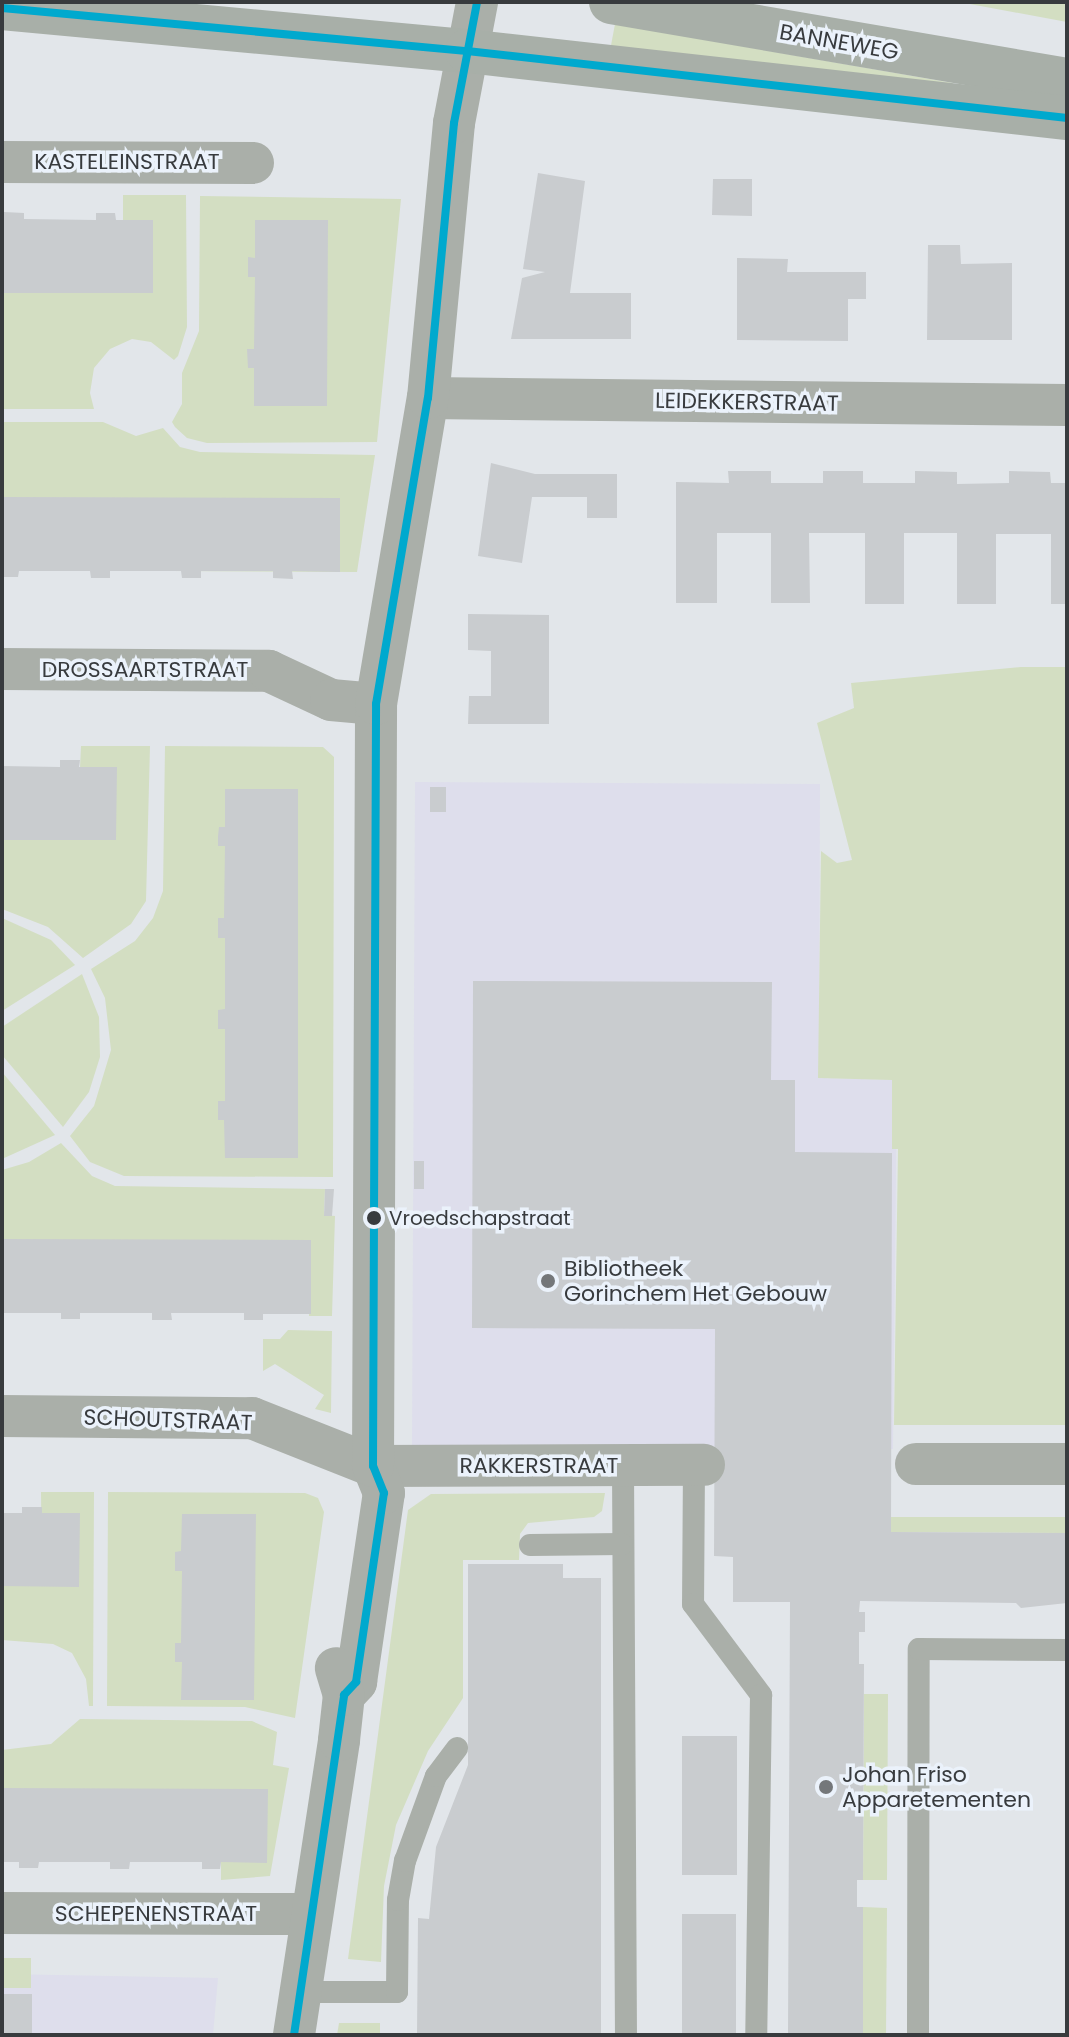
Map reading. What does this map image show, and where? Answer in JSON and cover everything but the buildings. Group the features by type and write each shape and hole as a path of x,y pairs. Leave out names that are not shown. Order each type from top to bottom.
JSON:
{"main road":[{"name":"BANNEWEG","path":"611,2 1067,80"},
{"path":"2,8 467,51 1067,118"}],"street":[{"path":"294,2035 344,1695 335,1679 356,1491 373,1466 376,704 428,398 454,123 477,2"},
{"name":"KASTELEINSTRAAT","path":"2,162 253,163"},
{"name":"LEIDEKKERSTRAAT","path":"428,398 1067,405"},
{"name":"DROSSAARTSTRAAT","path":"2,669 269,671 331,700 376,704"},
{"name":"SCHOUTSTRAAT","path":"2,1416 252,1418 373,1466"},
{"path":"916,1464 1067,1464"},
{"name":"RAKKERSTRAAT","path":"373,1466 699,1465"},
{"name":"SCHEPENENSTRAAT","path":"2,1913 311,1914"}],"lane":[{"path":"699,1465 693,1604 761,1695 756,2035"},
{"path":"623,1466 626,2035"},
{"path":"530,1545 622,1544"},
{"path":"918,2035 919,1649 1067,1650"},
{"path":"300,1992 397,1992 398,1900 405,1861 436,1776 457,1748"}],"shaded area":[{"path":"415,782 820,784 819,1078 897,1080 893,1449 412,1448"},
{"path":"2,1974 218,1978 213,2035 2,2035"}],"green space":[{"path":"959,2 1067,2 1067,22"},
{"path":"615,24 953,83 952,93 609,56"},
{"path":"123,195 186,195 187,327 178,356 174,360 151,342 132,339 110,349 94,368 90,393 94,409 2,409 2,292 152,293 153,221 123,220"},
{"path":"200,196 401,199 377,442 207,443 187,438 175,427 172,422 182,404 182,373 199,331"},
{"path":"2,422 103,422 136,436 163,428 180,447 200,452 375,455 357,572 2,570"},
{"path":"1021,667 1067,667 1067,1425 894,1425 898,1149 892,1149 892,1080 818,1078 821,851 837,863 852,860 817,723 854,708 851,683"},
{"path":"81,746 150,746 146,901 131,924 83,958 48,927 2,909 2,836 77,836"},
{"path":"165,746 323,747 334,757 333,1177 124,1176 90,1162 70,1136 94,1106 111,1050 105,998 91,969 135,941 153,918 163,891"},
{"path":"2,918 51,940 75,965 2,1011"},
{"path":"82,974 99,1017 100,1057 89,1092 63,1127 2,1055 2,1027"},
{"path":"2,1072 55,1135 2,1159"},
{"path":"61,1143 92,1176 115,1186 325,1189 324,1215 335,1216 332,1316 309,1316 311,1242 2,1240 2,1170 29,1162"},
{"path":"288,1330 332,1331 331,1413 315,1409 324,1395 275,1364 263,1371 263,1339 280,1339"},
{"path":"41,1492 94,1492 93,1706 89,1706 86,1679 72,1653 53,1644 2,1640 2,1586 42,1586"},
{"path":"108,1492 305,1493 318,1498 324,1512 295,1718 245,1707 107,1706"},
{"path":"605,1493 602,1511 594,1517 528,1523 520,1534 519,1560 463,1560 463,1698 428,1751 396,1825 384,1886 381,1962 348,1959 408,1510 431,1494"},
{"path":"891,1517 1067,1517 1067,1533 891,1532"},
{"path":"864,1694 888,1694 887,1880 863,1880"},
{"path":"80,1719 252,1721 277,1732 273,1765 289,1768 270,1876 221,1880 221,1862 2,1861 2,1750 51,1744"},
{"path":"863,1907 887,1908 886,2035 863,2035"},
{"path":"2,1958 31,1958 31,1988 2,1988"},
{"path":"339,2023 380,2023 380,2033 337,2035"}],"transit line":[{"path":"294,2035 344,1695 356,1682 384,1493 373,1466 376,704 428,398 454,123 477,2"},
{"path":"2,8 467,51 1067,118"}],"place":[{"name":"Vroedschapstraat","path":"374,1218"},
{"name":"Bibliotheek Gorinchem Het Gebouw","path":"548,1281"},
{"name":"Johan Friso Apparetementen","path":"826,1787"}]}
